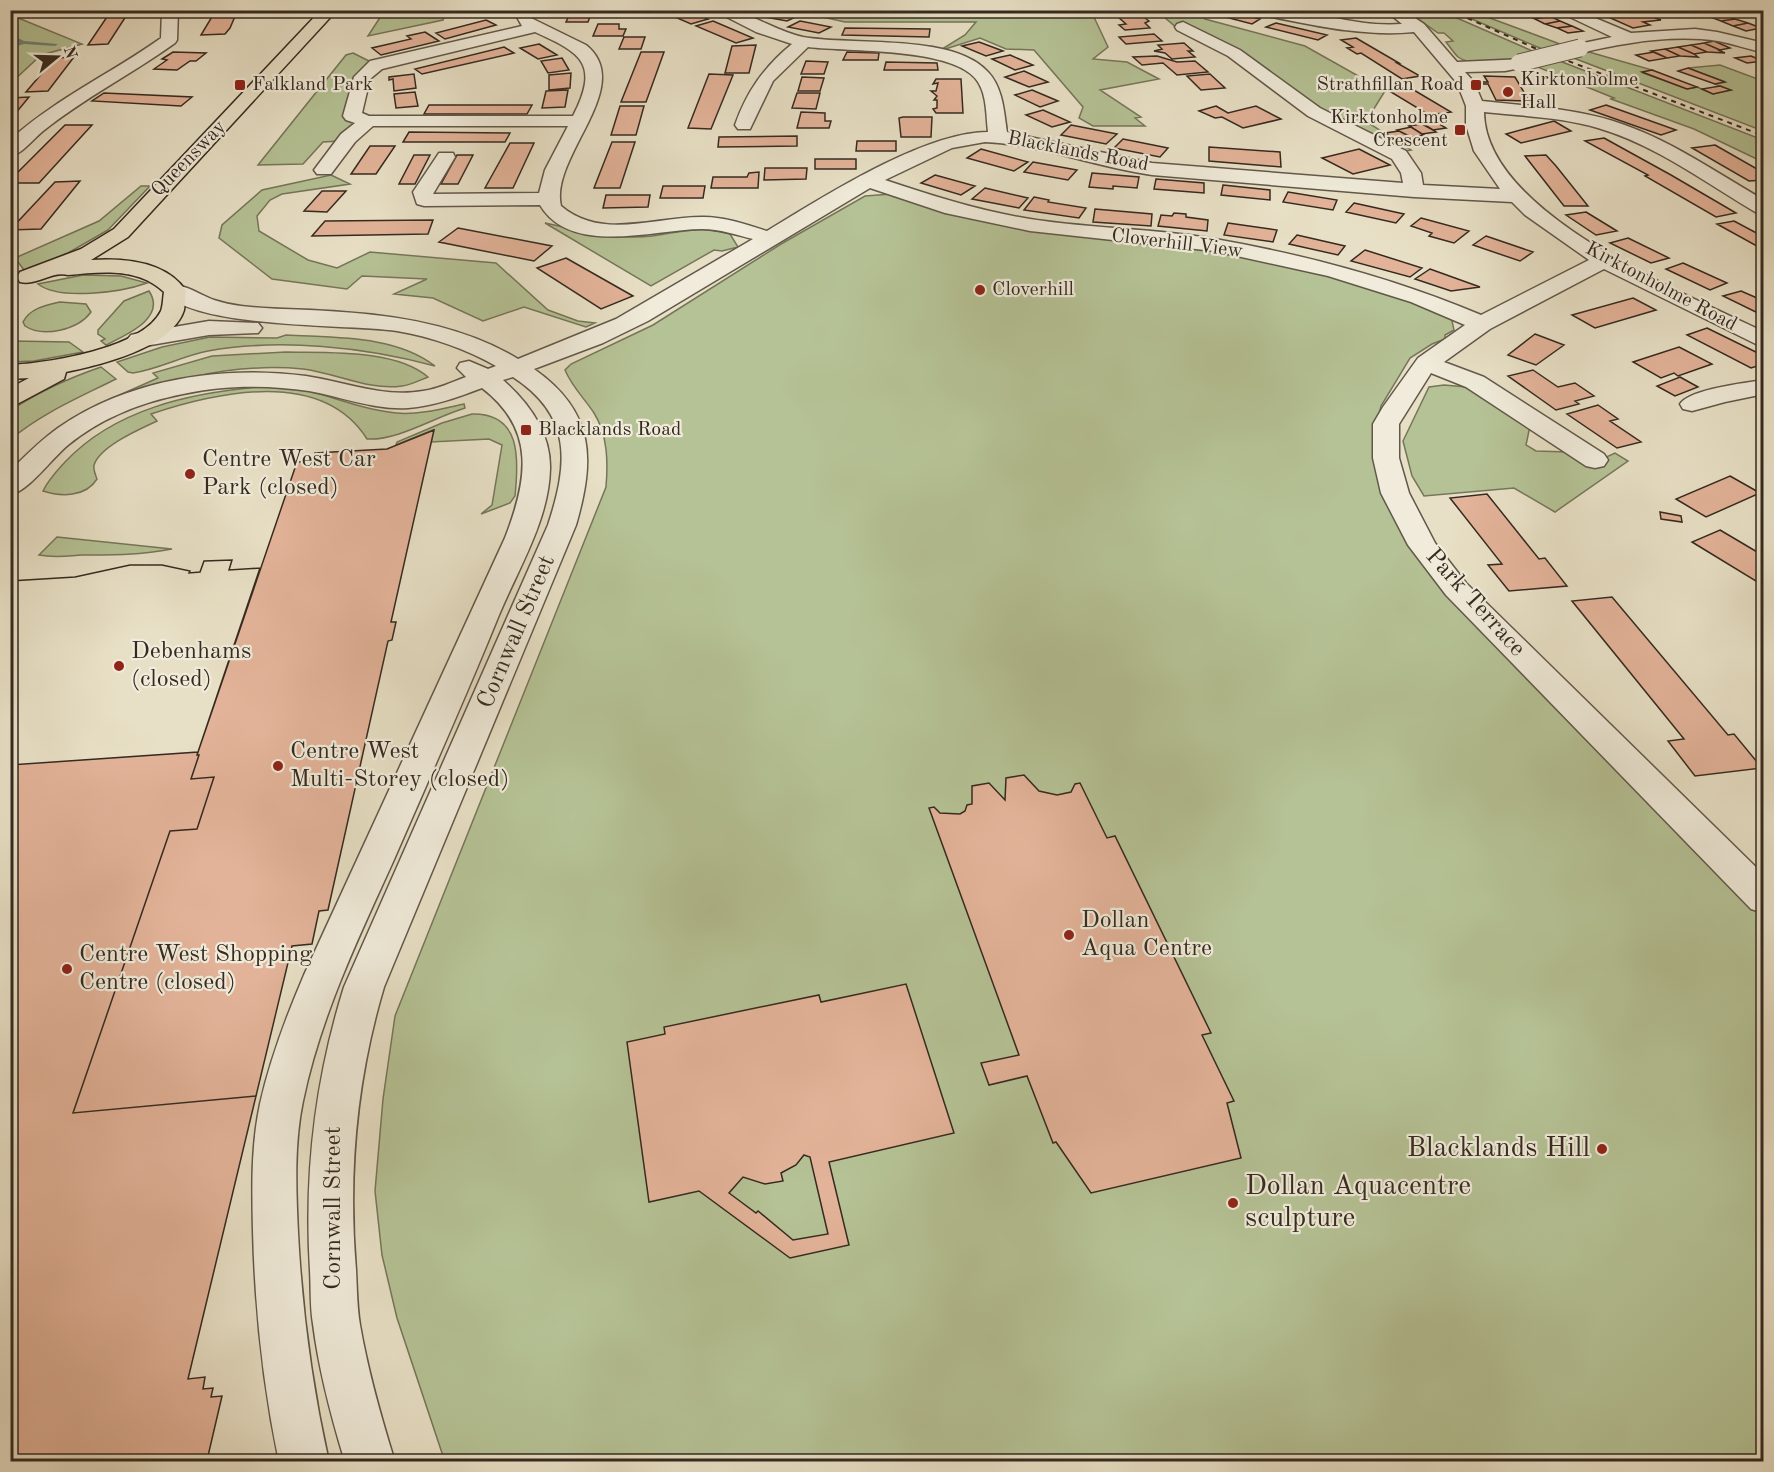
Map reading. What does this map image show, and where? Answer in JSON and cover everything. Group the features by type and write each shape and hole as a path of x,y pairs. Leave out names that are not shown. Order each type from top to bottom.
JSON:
{"highway":[{"name":"Queensway","path":"261,110 338,15"},
{"name":"Queensway","path":"33,276 99,248 121,232 338,15"},
{"path":"139,251 140,259 150,273"},
{"path":"10,399 65,367 139,340 167,319 174,306 175,291 165,280 150,273 119,267 100,267 33,276"},
{"path":"10,372 65,367"}],"street":[{"path":"10,151 30,131 68,103 134,65 169,40 170,10"},
{"path":"520,10 525,21 585,52 595,74 592,92 549,190 550,205 564,218 572,223 595,228 638,231 704,223 768,237"},
{"path":"720,10 805,42 909,49 972,66 989,86 998,136"},
{"path":"1262,10 1342,27 1384,30 1418,27"},
{"name":"Kirktonholme Road","path":"1392,10 1418,27 1465,82 1475,106 1475,125 1482,150 1515,196 1551,225 1604,261 1764,341"},
{"path":"1562,10 1631,39"},
{"path":"536,27 376,65 362,77 352,116 368,121 579,121"},
{"path":"1186,32 1234,53 1314,112 1399,155 1411,173 1414,191"},
{"path":"1452,67 1505,66 1580,48 1683,32 1734,38 1764,48"},
{"path":"744,125 753,96 769,72 805,42"},
{"path":"1475,106 1569,117 1605,124 1656,145 1764,209"},
{"path":"324,170 348,138 368,121"},
{"name":"Blacklands Road","path":"10,487 72,429 115,407 159,391 217,382 273,380 321,386 395,402 445,393 552,355 634,318 729,263 768,237 868,181 937,147 961,140 998,136 1137,166 1414,191 1515,196"},
{"path":"446,157 423,192 424,200 550,199"},
{"name":"Cloverhill View","path":"868,181 952,209 1030,225 1214,245 1334,271 1419,297 1482,324"},
{"name":"Park Terrace","path":"1604,261 1482,324 1426,363 1386,424 1386,458 1395,493 1422,545 1456,589 1764,899"},
{"name":"Cornwall Street","path":"175,291 192,301 236,312 356,319 434,331 471,344 501,373 511,400 528,425 537,462 532,498 455,686 351,912 318,990 284,1089 278,1133 274,1195 278,1283 285,1367 304,1461"},
{"name":"Cornwall Street","path":"139,340 209,328 344,332 413,344 546,389 572,430 576,449 574,489 562,525 364,987 349,1030 333,1115 329,1195 337,1332 370,1461"},
{"path":"1426,363 1474,382 1595,460"},
{"path":"1692,404 1721,394 1754,391 1764,387"}],"green space":[{"path":"380,10 447,11 443,20 368,36 381,16"},
{"path":"812,10 1094,11 1093,15 1108,47 1093,59 1127,62 1159,79 1100,90 1141,117 1135,118 1145,126 1093,126 1079,118 1083,107 1034,50 1006,49 980,38 939,51 965,35 976,22 845,22 809,14"},
{"path":"1157,11 1196,11 1205,19 1305,46 1385,91 1372,112 1359,117 1411,150 1400,152 1310,105 1234,48 1177,28"},
{"path":"1407,11 1441,11 1537,53 1497,62 1466,61 1458,57 1446,42 1453,41 1444,33 1438,33"},
{"path":"1453,11 1471,11 1568,47 1547,51"},
{"path":"11,15 82,44 41,55 11,83"},
{"path":"1589,52 1652,70 1643,73 1687,89 1697,87 1713,94 1729,90 1715,84 1723,81 1688,68 1720,65 1763,81 1763,131 1571,57"},
{"path":"353,53 373,63 357,124 340,141 323,142 303,164 258,165 346,55"},
{"path":"1557,60 1763,140 1763,162 1694,129 1611,99 1614,98 1535,66"},
{"path":"331,175 350,184 282,194 270,200 257,216 259,231 308,260 337,268 370,252 496,263 548,310 578,321 595,323 586,327 524,307 483,321 433,298 394,294 427,279 362,276 347,289 272,279 219,238 222,225 262,190"},
{"path":"141,186 150,186 108,230 68,253 24,270 15,258 99,221"},
{"path":"891,194 907,200 1252,257 1373,287 1451,316 1454,330 1445,335 1445,339 1432,344 1410,358 1381,406 1375,430 1384,497 1664,814 1763,915 1763,1461 445,1462 397,1318 382,1255 375,1191 383,1099 395,1016 606,487 607,459 602,430 594,413 565,370 571,364 653,325 781,244 865,196"},
{"path":"545,223 625,237 652,236 691,230 719,231 730,234 738,247 722,251 714,250 651,286"},
{"path":"83,275 121,276 147,283 107,292 76,294 48,289 38,284"},
{"path":"149,291 153,309 149,317 133,331 106,345 101,341 105,339 98,334 98,330 124,301"},
{"path":"60,302 86,304 91,312 78,323 60,330 50,332 32,330 25,326 23,322 34,310"},
{"path":"286,335 383,343 402,348 435,366 351,349 293,345 264,345 208,351 133,373 128,372 117,362 162,347 210,337 277,338"},
{"path":"11,341 69,342 83,352 34,361 11,362"},
{"path":"286,352 361,354 380,357 398,361 428,377 409,385 390,387 365,384 303,369 248,369 195,376 144,391 93,410 104,402 158,378 153,373 212,356"},
{"path":"101,367 116,379 48,413 11,439 11,410 55,386"},
{"path":"1444,385 1467,387 1530,426 1526,445 1536,451 1568,452 1589,465 1615,453 1628,461 1555,512 1514,488 1424,496 1412,476 1403,441 1429,387"},
{"path":"260,387 304,390 385,412 422,412 464,404 465,408 391,436 367,439 348,417 324,402 296,394 267,392 206,399 151,414 157,421 121,439 104,451 94,465 97,479 86,489 65,495 43,491 65,462 85,444 130,417 181,399"},
{"path":"472,414 488,416 500,421 508,429 516,453 515,496 510,503 481,514 492,505 502,445 489,439 431,442 433,430 396,445 397,442 442,423"},
{"path":"57,537 172,549 127,554 55,557 39,555"}],"building":[{"path":"52,10 107,10 49,15"},
{"path":"130,10 108,44 88,45 111,11"},
{"path":"211,10 243,10 241,13 208,15"},
{"path":"659,10 687,10 708,19 691,24"},
{"path":"770,10 800,15 787,21 759,16"},
{"path":"1713,10 1722,14 1708,16 1696,12"},
{"path":"571,11 592,11 588,22 566,22"},
{"path":"1227,11 1260,19 1252,24 1218,15"},
{"path":"1539,12 1550,16 1535,19 1524,14"},
{"path":"236,14 225,34 201,35 213,15"},
{"path":"1140,14 1149,21 1145,23 1150,28 1125,30 1119,25 1126,24 1117,16"},
{"path":"1645,14 1661,20 1643,22 1650,25 1633,28 1608,17 1624,15 1631,17"},
{"path":"1722,14 1735,19 1721,21 1708,16"},
{"path":"1550,16 1560,21 1545,24 1535,19"},
{"path":"1735,19 1748,23 1733,26 1721,21"},
{"path":"486,20 496,25 445,39 436,33"},
{"path":"713,21 753,38 736,43 696,26"},
{"path":"800,21 831,27 819,33 788,27"},
{"path":"1560,21 1572,26 1557,28 1545,24"},
{"path":"1276,23 1327,35 1318,40 1266,27"},
{"path":"1748,23 1761,28 1746,31 1733,26"},
{"path":"598,24 619,24 619,29 626,29 623,36 593,36"},
{"path":"1572,26 1583,31 1568,33 1557,28"},
{"path":"845,28 930,29 929,37 842,35"},
{"path":"425,32 439,41 381,55 372,48 411,39 407,36"},
{"path":"1154,34 1162,41 1126,44 1119,37"},
{"path":"624,37 645,37 641,49 619,49"},
{"path":"1356,38 1420,76 1402,79 1361,53 1357,54 1347,48 1353,47 1341,40"},
{"path":"1714,41 1730,48 1720,50 1704,43"},
{"path":"979,42 1003,51 986,56 962,46"},
{"path":"1184,43 1193,51 1188,51 1195,57 1172,59 1165,53 1154,51 1162,49 1158,45"},
{"path":"1704,43 1725,53 1707,52 1691,45"},
{"path":"539,44 557,55 538,59 520,48"},
{"path":"756,45 749,73 725,73 732,46"},
{"path":"1691,45 1707,52 1694,54 1678,47"},
{"path":"504,47 514,53 422,74 415,69"},
{"path":"1678,47 1698,57 1680,56 1665,49"},
{"path":"1665,49 1680,56 1667,58 1651,51"},
{"path":"173,52 206,53 196,61 190,61 177,70 154,69 167,60 162,59"},
{"path":"641,52 664,52 646,102 621,102"},
{"path":"847,52 879,53 878,60 843,60"},
{"path":"1654,52 1667,58 1649,61 1636,55"},
{"path":"1010,55 1033,65 1015,70 992,59"},
{"path":"1157,56 1177,62 1195,61 1208,72 1177,75 1163,63 1142,65 1133,57"},
{"path":"1751,56 1763,61 1747,63 1735,58"},
{"path":"74,57 48,91 26,92 55,58"},
{"path":"562,58 569,70 548,73 541,61"},
{"path":"806,61 828,62 824,74 801,74"},
{"path":"886,62 937,63 938,70 884,70"},
{"path":"1688,68 1725,82 1715,84 1678,71"},
{"path":"1652,70 1697,87 1687,89 1642,72"},
{"path":"1024,71 1048,82 1029,87 1005,77"},
{"path":"571,73 570,88 549,90 549,75"},
{"path":"414,74 416,88 394,91 393,79 389,80 389,77"},
{"path":"709,74 733,75 711,129 688,128"},
{"path":"1210,74 1225,88 1201,90 1187,76"},
{"name":"Kirktonholme Hall","path":"1484,76 1515,77 1529,101 1496,100 1488,84 1477,82 1488,82"},
{"path":"802,77 824,78 820,91 798,91"},
{"path":"936,79 961,79 963,113 936,113 933,109 937,108 937,100 934,100 937,96 931,91 936,91 938,83 933,84"},
{"path":"1402,83 1451,112 1429,115 1381,86"},
{"path":"1720,86 1731,90 1713,94 1702,89"},
{"path":"568,90 565,107 542,108 546,91"},
{"path":"1032,90 1058,101 1040,107 1015,95"},
{"path":"415,92 418,106 396,108 394,94"},
{"path":"104,93 192,97 181,106 92,101"},
{"path":"797,93 820,93 816,109 792,108"},
{"path":"29,97 10,120 10,98"},
{"path":"429,105 532,105 527,114 424,114"},
{"path":"1606,105 1676,130 1661,135 1590,110"},
{"path":"620,106 644,106 636,135 611,135"},
{"path":"1216,106 1228,113 1256,106 1281,119 1243,128 1222,117 1215,118 1199,111"},
{"path":"1043,110 1070,122 1052,127 1026,115"},
{"path":"801,112 825,113 825,121 831,121 829,128 797,128"},
{"path":"932,117 931,137 901,137 899,118"},
{"path":"1433,120 1446,128 1433,130 1420,122"},
{"path":"1554,121 1571,131 1521,143 1506,134"},
{"path":"1422,124 1436,132 1422,134 1409,126"},
{"path":"65,125 92,125 39,183 10,183 10,180"},
{"path":"1071,125 1117,134 1106,144 1061,135"},
{"path":"1411,127 1424,135 1411,137 1397,130"},
{"path":"1399,131 1412,139 1398,141 1385,133"},
{"path":"409,132 510,133 505,142 403,142"},
{"path":"797,136 797,146 718,147 719,137"},
{"path":"1604,138 1736,213 1716,217 1645,176 1648,175 1585,141"},
{"path":"1123,139 1168,148 1160,157 1114,148"},
{"path":"857,141 896,141 896,151 856,151"},
{"path":"612,142 635,142 620,188 594,188"},
{"path":"510,143 534,143 513,188 485,188"},
{"path":"1715,145 1764,173 1764,180 1749,181 1692,148"},
{"path":"370,146 395,146 376,174 351,174"},
{"path":"1209,147 1280,152 1281,167 1209,161"},
{"path":"981,149 1028,162 1014,171 967,158"},
{"path":"1359,149 1390,165 1353,174 1322,158"},
{"path":"414,155 430,155 415,184 399,184"},
{"path":"457,155 473,155 458,184 441,184"},
{"path":"1546,155 1588,206 1564,206 1525,156"},
{"path":"815,159 856,159 856,169 815,169"},
{"path":"1033,162 1077,170 1068,180 1024,172"},
{"path":"765,168 807,168 806,179 764,180"},
{"path":"759,172 758,188 711,188 713,177 747,177 749,173"},
{"path":"1092,173 1139,177 1137,188 1089,187"},
{"path":"935,175 975,186 961,195 921,183"},
{"path":"1156,179 1204,183 1204,193 1154,189"},
{"path":"80,181 41,229 10,230 55,182"},
{"path":"1223,185 1270,190 1270,200 1221,195"},
{"path":"663,186 705,186 703,198 660,198"},
{"path":"985,188 1028,198 1019,208 972,199"},
{"path":"322,191 346,191 327,212 304,211"},
{"path":"1288,192 1337,200 1333,210 1283,202"},
{"path":"606,195 650,195 648,207 603,208"},
{"path":"1034,197 1049,200 1048,202 1086,208 1079,218 1024,210"},
{"path":"1354,203 1404,214 1396,223 1346,212"},
{"path":"1095,209 1152,214 1151,226 1093,222"},
{"path":"1586,212 1617,231 1596,235 1566,215"},
{"path":"1174,213 1208,220 1207,231 1158,226 1161,215 1172,216"},
{"path":"1421,218 1469,231 1454,243 1429,236 1432,233 1411,226"},
{"path":"433,220 428,234 312,236 325,221"},
{"path":"1734,221 1764,237 1764,250 1717,224"},
{"path":"1228,223 1277,230 1273,242 1224,235"},
{"path":"458,228 552,246 534,261 439,242"},
{"path":"1297,235 1345,246 1338,255 1289,244"},
{"path":"1486,236 1533,252 1520,261 1473,245"},
{"path":"1628,238 1669,258 1651,263 1610,243"},
{"path":"1365,250 1422,268 1410,277 1351,261"},
{"path":"566,258 633,296 601,309 537,268"},
{"path":"1683,263 1727,283 1710,290 1666,269"},
{"path":"1430,269 1480,287 1451,291 1415,279"},
{"path":"1741,291 1764,301 1764,316 1723,296"},
{"path":"1633,298 1656,310 1595,328 1572,315"},
{"path":"1707,328 1764,356 1764,364 1751,368 1687,335"},
{"path":"1535,334 1564,345 1536,365 1508,355"},
{"path":"1679,347 1712,364 1678,376 1674,373 1661,378 1633,362"},
{"path":"1533,370 1558,387 1575,383 1594,396 1575,401 1579,404 1556,410 1508,376"},
{"path":"1680,377 1698,387 1675,396 1657,386"},
{"path":"1598,405 1618,419 1610,421 1641,442 1617,448 1567,414"},
{"name":"Centre West Multi-Storey (closed)","path":"434,430 391,622 396,622 392,640 388,641 328,910 319,911 312,944 292,946 256,1096 73,1113 170,831 197,829 214,777 191,779 199,755 197,755 297,462 313,461 315,453 387,449"},
{"path":"1730,476 1760,493 1706,517 1676,499"},
{"path":"1487,494 1539,559 1545,558 1567,586 1509,591 1488,565 1502,564 1450,498"},
{"path":"1660,512 1681,516 1682,522 1661,519"},
{"path":"1720,530 1764,556 1764,586 1692,542"},
{"name":"Centre West Shopping Centre (closed)","path":"232,560 229,570 260,568 191,779 214,777 197,829 170,831 73,1113 256,1096 188,1379 205,1377 203,1389 213,1388 211,1397 222,1396 208,1456 169,1462 10,1462 10,581 75,577 130,565 162,565 190,571 189,573 200,572 204,561"},
{"name":"Debenhams (closed)","path":"232,560 229,570 260,568 198,752 10,765 10,581 75,577 130,565 162,565 190,571 189,573 200,572 204,561"},
{"path":"1612,597 1728,735 1734,734 1762,768 1695,776 1668,741 1684,739 1572,601"},
{"name":"Dollan Aqua Centre","path":"1024,775 1039,791 1057,795 1071,792 1075,784 1080,783 1107,838 1115,836 1211,1033 1202,1035 1234,1101 1227,1103 1241,1158 1091,1193 1056,1142 1053,1143 1027,1076 989,1085 981,1063 1019,1055 929,808 934,807 940,813 960,814 965,811 967,805 972,804 972,786 989,783 1005,800 1006,778"},
{"path":"906,984 954,1133 829,1162 849,1245 790,1258 699,1191 649,1202 627,1042 665,1034 664,1027 819,995 821,1002","holes":["804,1155 810,1157 828,1234 793,1240 758,1211 756,1213 729,1193 743,1177 765,1184 783,1181 781,1173 796,1165"]}],"waterway":[{"path":"10,35 23,42"},
{"path":"10,47 23,42"},
{"path":"23,42 55,44"}],"railway":[{"path":"1449,10 1537,49 1764,136"}],"place":[{"name":"Falkland Park","path":"240,85"},
{"name":"Strathfillan Road","path":"1476,85"},
{"name":"Kirktonholme Hall","path":"1508,92"},
{"name":"Kirktonholme Crescent","path":"1460,130"},
{"name":"Cloverhill","path":"980,290"},
{"name":"Blacklands Road","path":"526,430"},
{"name":"Centre West Car Park (closed)","path":"190,474"},
{"name":"Debenhams (closed)","path":"119,666"},
{"name":"Centre West Multi-Storey (closed)","path":"278,766"},
{"name":"Dollan Aqua Centre","path":"1069,935"},
{"name":"Centre West Shopping Centre (closed)","path":"67,969"},
{"name":"Blacklands Hill","path":"1602,1149"},
{"name":"Dollan Aquacentre sculpture","path":"1233,1203"}]}
